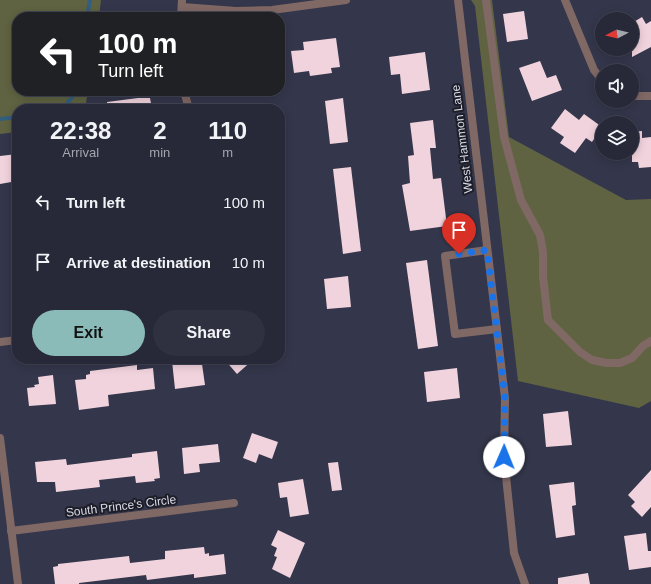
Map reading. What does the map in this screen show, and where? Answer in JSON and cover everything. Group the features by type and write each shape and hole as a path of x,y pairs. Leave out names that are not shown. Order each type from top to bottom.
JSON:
{"street":[{"path":"182,4 243,11 272,10 346,0"},
{"name":"West Hammon Lane","path":"458,0 505,398 504,457 514,553 525,584"},
{"path":"486,0 504,137 521,200 540,235 543,252 542,277 548,320 580,352 592,360 607,363 620,363 632,358 643,346 651,341"},
{"path":"565,0 595,71"},
{"path":"639,98 651,96"},
{"path":"487,250 445,256 455,334 497,329"},
{"path":"0,342 12,341"},
{"path":"0,438 18,584"},
{"name":"South Prince's Circle","path":"11,532 234,504"}],"green space":[{"path":"0,0 101,0 100,12 12,12 12,96 87,96 86,104 12,104 12,133 0,134"},
{"path":"471,0 492,0 509,137 626,200 651,199 651,401 639,408 518,381 475,6"}],"building":[{"path":"524,11 528,39 507,42 503,14"},
{"path":"642,17 646,24 651,21 651,47 639,53 639,19"},
{"path":"336,38 340,67 331,68 332,73 310,76 309,71 294,73 291,51 304,50 303,42"},
{"path":"425,52 430,90 402,94 400,74 391,75 389,57"},
{"path":"540,61 547,78 556,75 562,90 532,101 519,68"},
{"path":"150,98 151,104 107,104 107,102"},
{"path":"343,98 348,142 330,144 325,101"},
{"path":"565,109 579,120 584,114 595,122 595,138 592,142 586,138 575,153 560,143 564,137 551,128"},
{"path":"433,120 436,148 430,148 433,179 441,178 447,226 410,231 402,185 410,183 408,156 414,155 410,123"},
{"path":"639,131 642,131 642,138 651,137 651,167 639,168 638,162 632,162 632,160 639,160"},
{"path":"12,155 12,182 0,184 0,156"},
{"path":"351,167 361,251 343,254 333,169"},
{"path":"427,260 438,346 418,349 406,263"},
{"path":"348,276 351,307 327,309 324,279"},
{"path":"172,364 202,364 205,385 175,389"},
{"path":"228,364 248,364 237,374"},
{"path":"137,365 137,370 153,368 155,389 108,395 109,406 79,410 75,380 86,379 86,375 90,374 90,371"},
{"path":"457,368 460,398 427,402 424,372"},
{"path":"53,375 56,404 29,406 27,388 35,387 34,385 39,384 38,377"},
{"path":"568,411 572,445 546,447 543,414"},
{"path":"252,433 278,442 272,459 259,454 256,463 243,458"},
{"path":"218,444 220,462 199,464 200,472 184,474 182,448"},
{"path":"157,451 160,478 154,479 155,481 136,483 135,476 99,480 100,487 56,492 55,482 37,482 35,462 66,459 67,465 132,457 132,454"},
{"path":"338,462 342,490 332,491 328,463"},
{"path":"651,470 651,507 642,517 631,506 635,502 628,495"},
{"path":"303,479 309,514 290,517 287,497 280,498 278,483"},
{"path":"574,482 576,505 572,506 575,535 556,538 549,485"},
{"path":"278,530 305,543 290,578 272,569 277,557 274,556 277,548 271,545"},
{"path":"646,533 648,551 651,551 651,567 629,570 624,536"},
{"path":"204,547 205,554 209,553 209,556 224,554 226,574 194,578 194,574 147,580 146,575 79,584 55,584 53,567 58,566 58,564 129,556 130,563 165,559 165,551"},
{"path":"588,573 590,584 558,584 558,578"}],"waterway":[{"path":"88,12 90,0"},
{"path":"67,104 73,96"},
{"path":"0,119 12,118"}],"route":[{"path":"459,254 487,250 505,398 504,457"}]}
